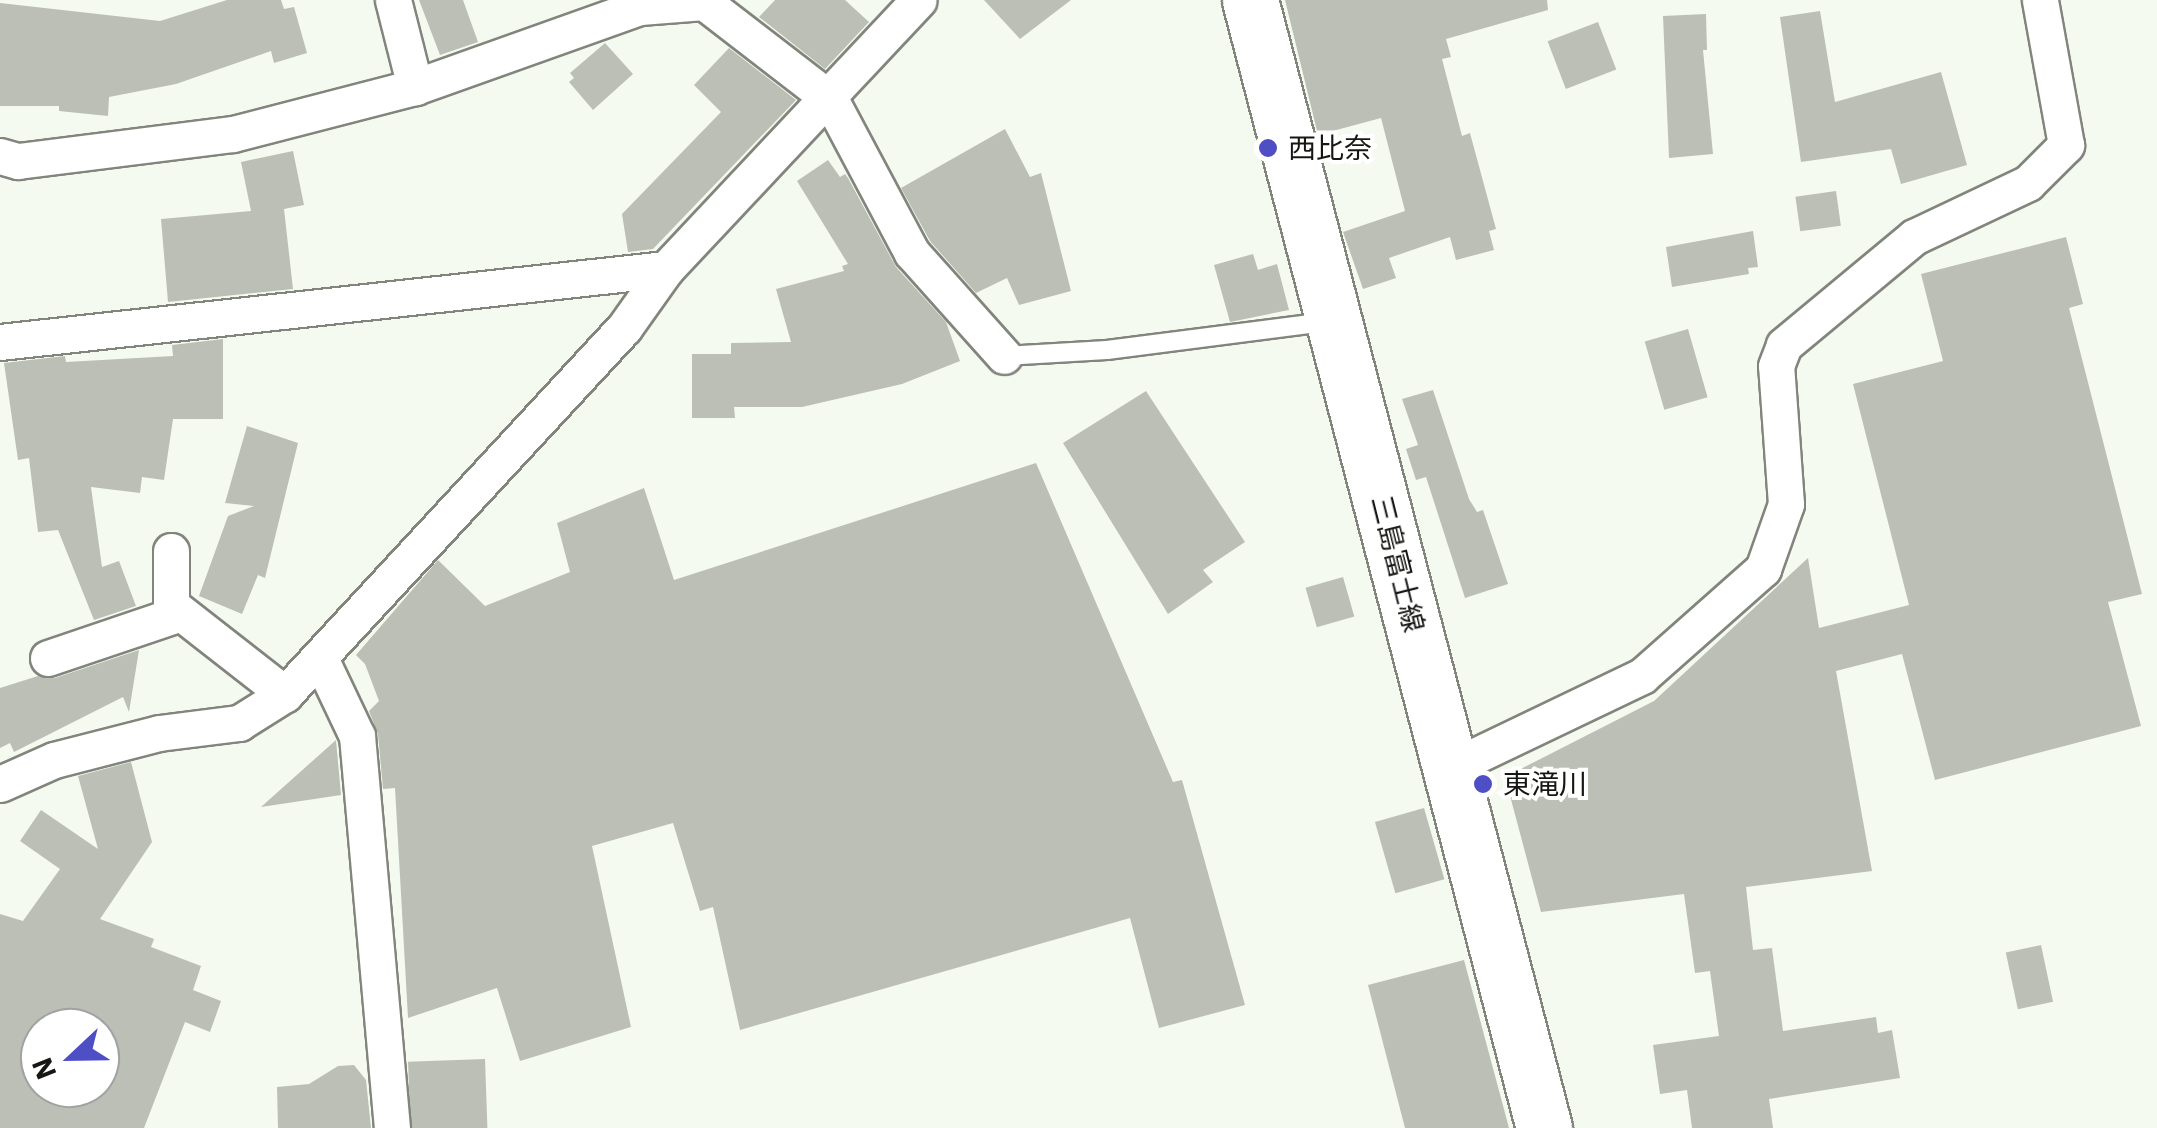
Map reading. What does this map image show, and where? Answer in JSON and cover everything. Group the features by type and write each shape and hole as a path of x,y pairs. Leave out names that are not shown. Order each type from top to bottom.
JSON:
{"main road":[{"name":"三島富士線","path":"1250,0 1544,1128"}],"street":[{"path":"393,0 415,87"},
{"path":"0,784 54,760 158,733 240,723 284,694 624,328 666,269 919,0"},
{"path":"1450,768 1642,676 1763,569 1786,504 1776,366 1784,344 1914,238 2028,183 2066,145 2040,0"},
{"path":"0,156 18,160 233,134 415,87 640,7 704,2 830,98 912,254 1004,356"},
{"path":"0,342 666,269"},
{"path":"171,551 171,605 284,694"},
{"path":"48,658 181,613"},
{"path":"320,658 357,736 392,1128"}],"lane":[{"path":"1004,356 1108,350 1336,321"}],"building":[{"path":"227,0 281,0 284,9 294,7 307,53 274,63 271,51 176,84 109,97 108,116 59,111 59,106 0,106 0,3 160,21"},
{"path":"419,0 463,0 478,42 440,55"},
{"path":"775,0 845,0 869,22 825,69 759,17"},
{"path":"984,0 1071,0 1020,39"},
{"path":"1285,0 1547,0 1548,10 1446,39 1451,57 1442,59 1462,136 1470,133 1496,229 1489,231 1494,250 1456,260 1450,237 1389,258 1396,278 1363,289 1343,232 1405,211 1381,118 1318,135"},
{"path":"1820,11 1835,102 1941,72 1967,165 1901,184 1891,149 1801,162 1780,17"},
{"path":"1706,14 1707,50 1703,50 1713,154 1669,158 1663,16"},
{"path":"1598,22 1616,70 1566,89 1548,41"},
{"path":"605,43 633,74 593,110 569,82 574,78 570,73"},
{"path":"729,48 796,100 653,249 628,252 622,214 721,112 694,85"},
{"path":"1005,129 1030,177 1041,173 1071,291 1019,305 1007,278 976,293 930,241 901,188"},
{"path":"293,151 304,205 284,209 293,289 168,302 161,219 251,211 241,162"},
{"path":"828,160 840,177 845,174 848,178 896,267 946,322 960,361 902,384 802,407 734,407 735,418 692,418 692,354 731,354 731,343 791,342 776,289 844,271 842,266 848,264 797,181"},
{"path":"1836,191 1841,226 1800,231 1795,197"},
{"path":"1753,231 1758,267 1748,268 1749,274 1672,287 1666,247"},
{"path":"2066,237 2083,304 2069,308 2142,594 2108,602 2141,726 1935,780 1902,654 1836,671 1872,871 1746,887 1753,950 1772,948 1783,1031 1876,1017 1878,1033 1892,1030 1900,1078 1769,1099 1773,1128 1692,1128 1687,1090 1660,1094 1653,1045 1719,1036 1710,971 1695,973 1684,894 1541,912 1505,777 1654,701 1808,558 1819,628 1909,605 1853,384 1943,361 1921,274"},
{"path":"1253,254 1258,270 1277,264 1289,310 1230,322 1214,265"},
{"path":"1688,329 1708,397 1664,410 1645,341"},
{"path":"223,339 223,419 173,419 164,480 142,477 140,493 91,487 102,567 119,561 136,606 94,620 58,530 38,532 29,458 18,460 4,363 65,356 66,362 173,356 172,345"},
{"path":"1433,390 1469,499 1477,512 1483,510 1508,584 1465,598 1426,477 1416,480 1406,449 1418,445 1402,399"},
{"path":"1146,391 1245,542 1203,570 1213,582 1168,614 1063,443"},
{"path":"247,426 298,443 265,578 258,575 242,614 199,596 228,516 254,506 225,503"},
{"path":"1036,463 1173,782 1182,780 1245,1005 1159,1028 1130,918 740,1030 713,907 700,911 673,823 592,846 631,1027 520,1061 497,988 408,1018 395,788 383,789 378,734 369,711 379,701 365,664 356,655 438,560 485,606 570,572 557,523 644,488 674,580"},
{"path":"1343,577 1354,616 1317,627 1306,588"},
{"path":"139,650 129,712 123,697 14,752 10,743 0,748 0,688 38,676 55,678"},
{"path":"336,740 341,795 261,807"},
{"path":"131,762 152,842 100,919 154,939 151,947 201,966 193,990 221,1001 210,1032 185,1022 144,1128 0,1128 0,914 23,921 60,869 20,841 41,810 98,849 78,776"},
{"path":"1424,808 1444,879 1395,893 1375,822"},
{"path":"2041,945 2053,1002 2018,1009 2006,952"},
{"path":"1464,960 1509,1128 1405,1128 1368,985"},
{"path":"485,1059 487,1128 410,1128 408,1062"},
{"path":"354,1065 366,1080 371,1128 278,1128 277,1087 309,1084 338,1066"}],"place":[{"name":"西比奈","path":"1268,148"},
{"name":"東滝川","path":"1483,784"}]}
